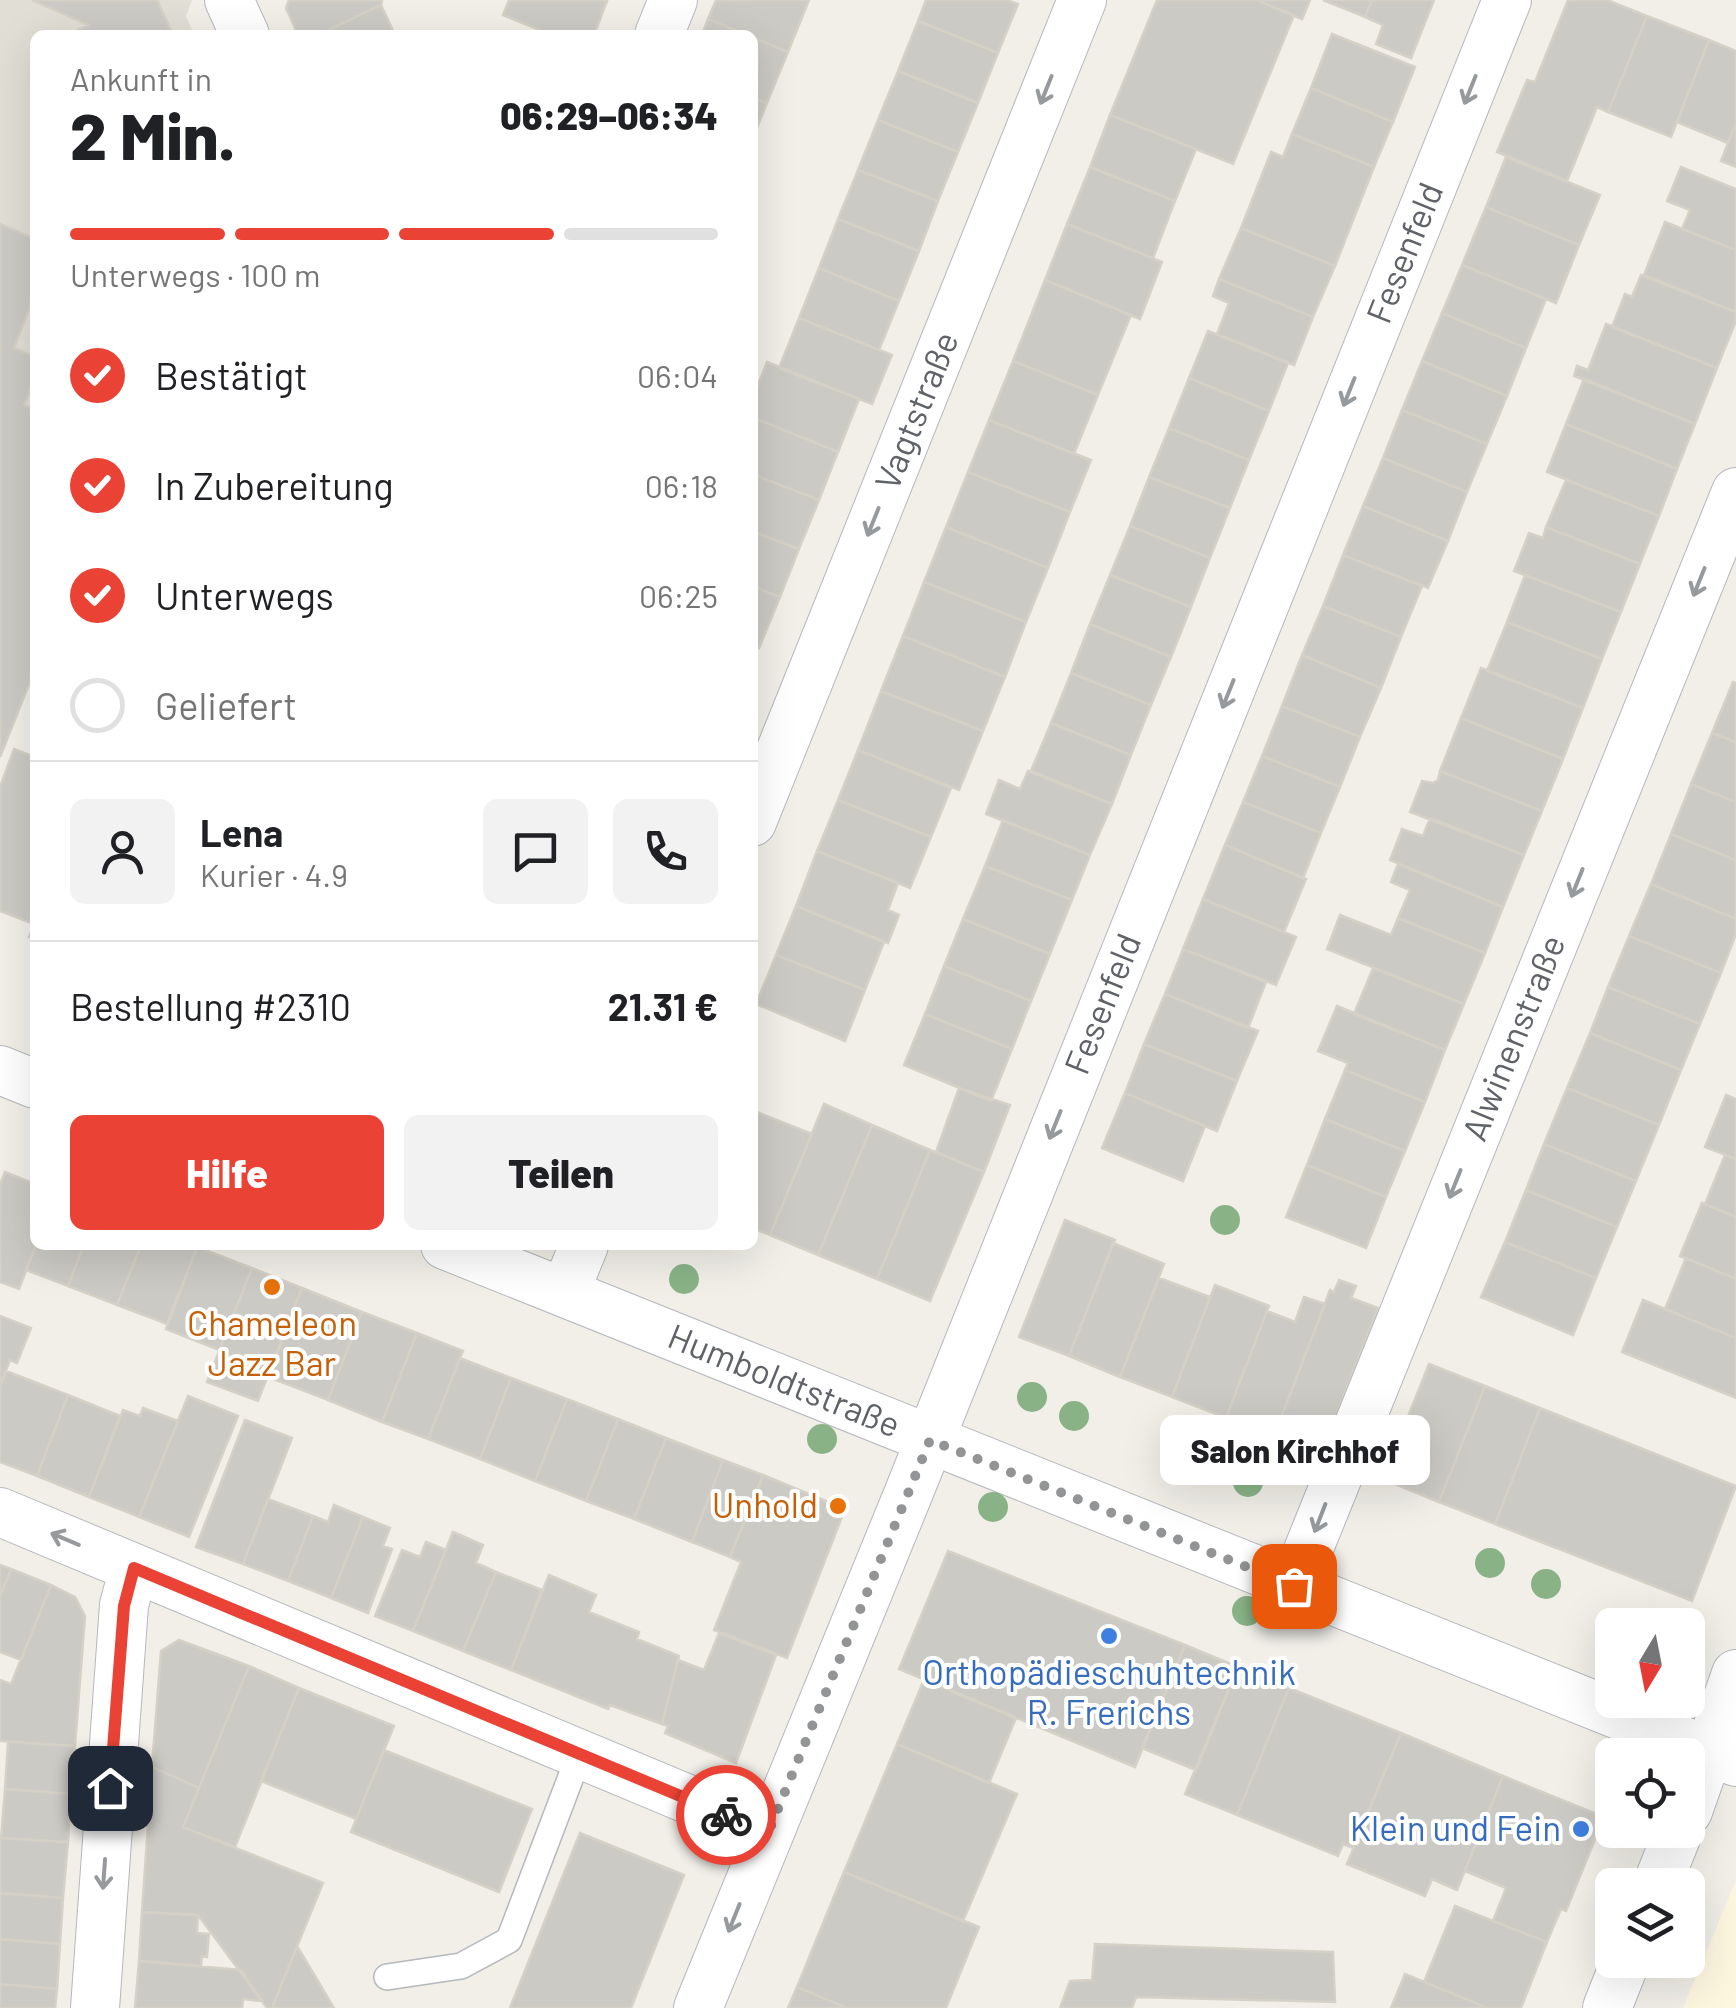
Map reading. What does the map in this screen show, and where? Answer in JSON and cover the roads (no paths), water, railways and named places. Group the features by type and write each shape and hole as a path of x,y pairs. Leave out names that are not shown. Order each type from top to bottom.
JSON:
{"street":[{"path":"229,0 243,30"},
{"path":"661,30 673,0"},
{"name":"Vagtstraße","path":"758,807 1082,0"},
{"name":"Fesenfeld","path":"698,2008 1507,0"},
{"name":"Alwinenstraße","path":"1294,1586 1736,492"},
{"path":"0,1070 30,1082"},
{"name":"Humboldtstraße","path":"458,1250 1722,1756"},
{"path":"566,1292 582,1250"},
{"path":"0,1512 768,1833"},
{"path":"95,2008 124,1606 134,1568"},
{"path":"1705,1784 1722,1756 1736,1674"},
{"path":"1607,2008 1619,1978"}],"lane":[{"path":"387,1978 461,1966 509,1940 580,1754"}],"place":[{"name":"Chameleon Jazz Bar","path":"272,1287"},
{"name":"Unhold","path":"838,1506"},
{"name":"Salon Kirchhof","path":"1294,1586"},
{"name":"Orthopädieschuhtechnik R. Frerichs","path":"1109,1636"},
{"name":"Klein und Fein","path":"1581,1829"}]}
